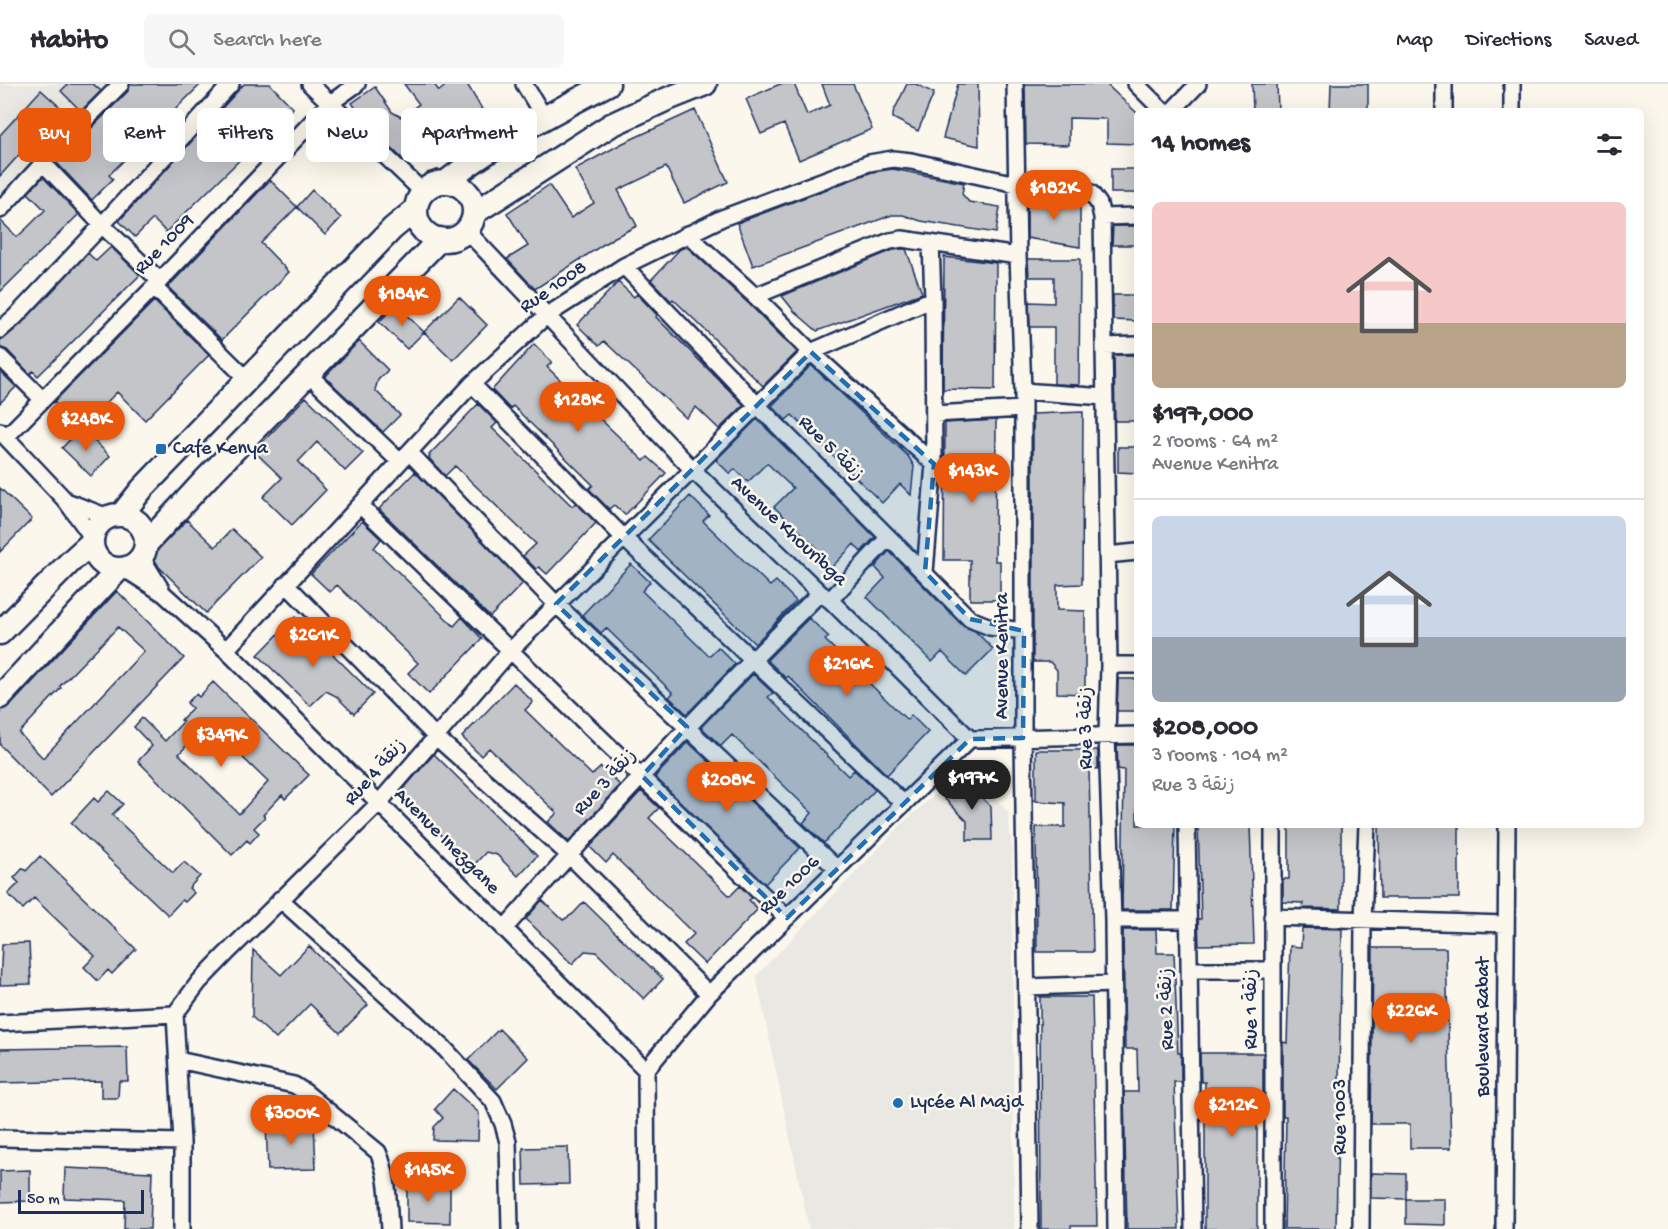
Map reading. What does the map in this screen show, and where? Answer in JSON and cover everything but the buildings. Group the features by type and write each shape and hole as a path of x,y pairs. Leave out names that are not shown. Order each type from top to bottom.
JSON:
{"main road":[{"path":"0,633 92,539 98,525 115,516 142,489 420,201 430,187 446,182 462,169 544,117 608,84"},
{"path":"420,201 418,220 430,236 450,239 459,236 470,222 611,125 705,84"},
{"path":"446,182 463,188 469,195 470,222"},
{"path":"0,697 133,560 205,480 425,257 440,239"},
{"path":"115,516 132,518 140,524 145,533 133,560"},
{"path":"92,539 93,551 103,564 133,560"}],"street":[{"path":"0,210 121,84"},
{"path":"0,330 102,225 231,84"},
{"path":"310,84 420,201"},
{"name":"Rue 1009","path":"3,434 42,399 157,284 329,104 357,84"},
{"path":"524,84 544,117"},
{"name":"Avenue Kenitra","path":"1015,84 1017,256 1023,391 1023,738 1030,1229"},
{"path":"1136,84 1160,108"},
{"path":"1175,108 1198,84"},
{"path":"1444,84 1444,108"},
{"path":"1512,84 1512,108"},
{"name":"Rue 1008","path":"226,650 472,384 546,316 624,266 722,218 869,163 892,159 911,161 1016,184"},
{"path":"43,163 247,379"},
{"path":"1016,184 1070,186 1081,189 1096,198 1102,222 1134,217"},
{"name":"Avenue Khouribga","path":"470,222 546,316 693,470 970,739"},
{"name":"Rue 3 زنقة","path":"1102,222 1109,665 1107,736 1113,920 1116,1229"},
{"path":"687,234 755,296 811,352 934,464"},
{"path":"755,296 890,241 902,239 1017,256"},
{"path":"925,572 934,464 931,243"},
{"name":"Rue 5 زنقة","path":"624,266 758,406 970,619 990,627 1024,631"},
{"path":"811,352 933,298"},
{"path":"1104,346 1134,345"},
{"name":"Rue 4 زنقة","path":"175,1014 199,982 378,804 511,650 811,352"},
{"path":"0,357 42,399"},
{"path":"308,374 405,457 556,604 837,869"},
{"path":"472,384 624,538 904,804"},
{"path":"1023,391 1105,397"},
{"path":"934,414 1023,409"},
{"path":"3,434 66,501 92,539"},
{"path":"66,501 115,516"},
{"path":"360,505 787,918"},
{"name":"Rue 3 زنقة","path":"504,929 687,727 752,660 888,538"},
{"path":"1107,555 1134,552"},
{"name":"Avenue Inezgane","path":"133,560 164,594 226,650 646,1070"},
{"path":"286,584 436,737 569,855 709,994"},
{"path":"1109,665 1134,665"},
{"path":"970,739 1134,735"},
{"name":"Rue 1006","path":"646,1070 709,994 970,739"},
{"name":"Rue 2 زنقة","path":"1187,828 1193,1229"},
{"name":"Rue 1 زنقة","path":"1273,828 1273,1229"},
{"name":"Rue 1003","path":"1361,1229 1363,920 1367,828"},
{"name":"Boulevard Rabat","path":"1504,1229 1507,828"},
{"path":"280,899 444,1048 494,1101 508,1142 510,1229"},
{"path":"1272,917 1506,924"},
{"path":"1113,920 1188,920"},
{"path":"1189,970 1272,970"},
{"path":"1027,987 1113,984"},
{"path":"0,1023 175,1014 182,1142 182,1229"},
{"path":"178,1060 294,1086 305,1092 378,1152 384,1164 387,1180 390,1229"},
{"path":"646,1070 647,1229"},
{"path":"0,1138 182,1142"}],"highlighted area":[{"path":"811,352 934,464 925,572 970,619 1024,631 1023,738 970,739 787,918 642,776 687,727 556,604"}],"shaded area":[{"path":"0,84 118,84 91,111 91,108 18,108 18,162 41,162 0,203"},
{"name":"Lycée Al Majd","path":"967,766 1008,812 1012,848 1014,1229 809,1229 756,976 904,822"}],"place":[{"name":"Cafe Kenya","path":"161,449"},
{"name":"Lycée Al Majd","path":"898,1103"}]}
